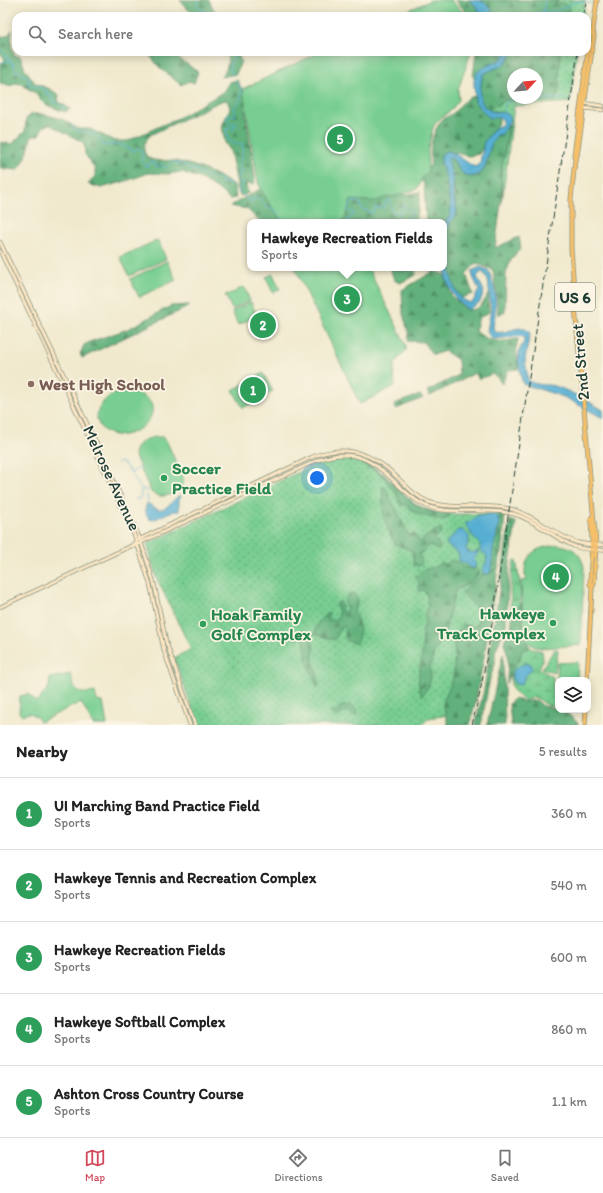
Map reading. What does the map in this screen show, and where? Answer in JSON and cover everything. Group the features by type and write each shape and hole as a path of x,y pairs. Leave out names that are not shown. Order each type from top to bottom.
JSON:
{"main road":[{"name":"2nd Street","path":"591,55 597,0"},
{"name":"2nd Street","path":"587,677 592,589 594,583 595,520 593,516 571,248 571,199 575,160 577,156 591,56"},
{"path":"583,106 603,106"},
{"path":"583,106 603,110"},
{"name":"Melrose Avenue","path":"0,242 111,473 141,541 156,590 166,642 194,725"},
{"name":"Melrose Avenue","path":"0,252 96,452 137,543 150,584 164,651 190,725"},
{"path":"0,607 318,460 338,455 356,456 376,464 412,497 432,508 443,510 509,511 523,513 576,542 603,545"},
{"path":"101,458 105,467 111,473"},
{"path":"509,511 577,547 603,550"},
{"path":"585,725 586,713"}],"green space":[{"path":"180,0 209,0 215,12 192,12"},
{"path":"431,0 451,0 463,12 405,12"},
{"path":"455,0 469,0 476,6 480,12 466,12"},
{"path":"481,0 557,0 557,3 570,5 568,12 492,12 492,10"},
{"path":"557,0 585,0 584,12 566,12 557,3"},
{"path":"12,30 12,56 20,56 25,69 35,83 50,89 59,95 58,101 70,109 65,112 46,105 35,93 21,84 16,83 11,86 0,83 0,63 3,64 5,59 0,53 0,38 8,36"},
{"path":"150,56 176,56 198,72 194,83 189,81 181,85 160,68"},
{"path":"227,56 239,56 241,61 236,74 221,77 227,65"},
{"path":"312,56 470,56 458,90 459,100 451,110 436,122 433,128 428,149 428,172 423,176 417,189 375,201 351,200 344,219 280,219 261,190 258,182 243,89"},
{"path":"320,56 245,95 244,103 255,178 254,183 251,185 249,183 246,185 248,193 242,196 239,194 230,150 225,143 222,126 230,108 227,100 221,101 152,134 144,145 144,151 150,159 172,160 198,167 234,185 236,198 230,199 218,189 201,179 182,172 168,174 149,173 101,188 88,184 95,176 95,169 85,154 84,143 49,124 43,127 39,135 31,137 27,154 18,170 0,167 1,142 12,144 25,131 26,119 32,114 42,114 62,119 78,129 90,129 115,141 127,141 178,118 215,97 224,91 229,82 237,80 242,89"},
{"path":"476,56 504,56 501,59 481,69 475,78 473,77"},
{"path":"511,56 560,56 559,89 556,100 543,101 543,68 507,68 507,100 488,110 482,102 480,93 483,74 505,64"},
{"path":"560,56 576,56 570,102 543,104 543,101 556,100 559,89"},
{"path":"475,96 475,99 489,118 499,118 499,122 487,138 479,154 469,156 446,151 441,155 441,164 447,180 451,206 450,216 447,220 426,219 424,184 420,178 422,173 431,165 430,154 434,135 442,120 452,114 465,100"},
{"path":"507,100 507,104 542,104 514,106 503,196 501,173 511,119 505,113 488,110"},
{"path":"509,125 501,173 502,196 495,248 519,237 521,248 511,260 506,273 505,311 498,315 493,270 476,263 466,274 473,294 461,298 452,285 447,230 457,212 453,179 448,165 448,157 450,157 463,174 472,177 477,176 481,173 487,162 493,140"},
{"path":"260,189 278,210 283,219 257,219 247,209 230,206"},
{"path":"396,191 405,195 420,192 417,219 322,219 346,197"},
{"path":"158,240 166,259 129,276 120,257"},
{"path":"167,261 176,280 139,297 130,279"},
{"path":"296,271 369,271 406,345 406,350 394,366 395,386 360,404"},
{"path":"391,271 415,271 416,275 400,283 394,280"},
{"path":"434,271 444,274 451,295 467,309 471,310 479,307 488,294 489,312 479,318 475,331 486,338 496,341 518,339 516,348 518,369 508,370 502,384 497,377 492,374 479,379 475,373 430,396 427,391 459,375 458,360 445,351 433,355 423,342 408,341 409,334 403,314 402,290"},
{"path":"273,274 280,289 273,293 266,277"},
{"path":"242,287 245,288 250,301 232,309 225,295 235,292"},
{"path":"251,302 257,316 238,325 232,311"},
{"path":"189,305 188,307 82,358 80,354 84,345 92,341 128,329 171,306"},
{"path":"263,373 273,391 243,408 233,390"},
{"path":"126,392 141,395 150,402 152,409 150,417 144,425 136,431 126,435 115,435 105,431 100,426 97,416 98,411 104,401 109,397 114,394"},
{"path":"420,395 423,398 396,409 394,404"},
{"path":"156,437 162,437 166,440 184,480 175,492 165,496 155,495 151,492 134,454 139,444"},
{"path":"343,458 361,461 377,469 417,505 425,509 434,512 454,514 505,514 490,614 449,715 428,718 422,725 198,725 174,658 191,649 156,577 147,544 318,463"},
{"path":"363,463 380,472 409,500 417,505 429,511 448,514 450,516 446,519 440,520 417,514 406,505 400,504 395,490 390,487 385,478 377,471 368,468"},
{"path":"382,487 385,487 408,534 410,535 413,533 420,542 425,537 441,528 441,534 434,538 438,542 440,549 437,550 430,545 428,546 419,554 422,562 418,566 414,564 412,551 394,543 392,540 385,520"},
{"path":"500,514 504,515 503,540 481,671 470,725 448,725 443,703 453,678 455,652 454,643 456,634 462,624 474,627 478,624 478,608 473,605 463,593 461,594 482,574 487,575 493,571"},
{"path":"510,520 516,522 509,569 506,625 495,652 495,664 490,678 481,725 475,725 484,690"},
{"path":"558,545 568,547 575,551 583,562 581,645 541,648 535,647 528,642 524,634 521,581 527,580 525,576 525,568 527,561 534,552 544,547"},
{"path":"451,560 470,569 476,568 480,572 470,583 456,590 444,637 434,652 430,667 431,677 429,685 422,696 419,686 419,675 423,628 425,625 425,613 428,606 427,595 424,590 419,591 418,581 415,577 425,569 437,566 440,563 446,564"},
{"path":"516,560 520,584 520,600 519,607 512,621 510,598 512,568 514,561"},
{"path":"349,594 354,594 358,601 354,610 360,629 357,644 348,641 345,638 346,629 344,626 340,628 335,640 315,634 321,619 326,614 329,613 329,621 338,618 339,611 336,605 340,601 343,614 348,608 345,606 345,599"},
{"path":"521,602 523,636 530,647 526,648 521,654 518,663 511,670 507,683 508,656 504,643"},
{"path":"307,631 313,644 314,650 312,657 318,677 318,688 306,659 303,637 296,639 293,638 293,636"},
{"path":"530,647 532,649 542,651 543,659 539,668 553,677 553,696 555,698 555,706 548,705 534,697 524,701 512,689 510,677 511,670 520,660 522,651"},
{"path":"555,649 558,650 555,672 542,668"},
{"path":"503,654 505,725 487,725"},
{"path":"578,662 577,677 557,677 558,663"},
{"path":"71,674 73,685 77,691 84,693 95,692 97,701 103,702 107,725 93,725 81,702 40,722 38,718 30,713 21,715 19,713 20,696 28,694 37,702 49,687 50,678"},
{"path":"514,698 524,702 536,700 543,706 555,708 555,713 567,713 578,723 578,725 511,725 509,704"},
{"path":"351,705 358,712 357,715 352,715 347,711 336,717 330,712 331,710 337,711 340,707"}],"water":[{"path":"469,0 484,2 492,10 492,12 480,12 476,6"},
{"path":"504,56 511,56 505,64 483,74 480,96 485,107 495,112 506,113 510,118 502,134 497,135 490,147 486,165 479,174 472,176 463,174 452,158 448,158 453,179 453,195 457,212 447,230 447,220 450,216 451,206 447,180 441,164 441,155 446,151 449,151 475,167 480,163 484,142 495,128 503,124 503,121 502,119 495,117 489,118 475,102 474,80 481,69 501,59"},
{"path":"447,236 453,283 462,299 471,303 479,290 472,271 480,267 488,270 494,286 496,297 493,325 495,332 505,332 522,328 530,333 525,359 528,380 537,384 555,386 580,397 603,410 603,418 564,397 523,384 518,359 524,337 518,336 493,339 490,337 487,331 491,309 488,280 483,272 477,277 484,291 480,302 468,310 456,299 446,278"},
{"path":"180,495 179,511 171,512 151,520 147,516 145,510 147,503 155,508 162,509 166,508"},
{"path":"494,514 498,517 499,524 493,550 491,571 487,575 483,573 482,569 486,563 487,556 480,550 480,544 474,538 466,523 470,522 477,516"},
{"path":"458,530 463,530 469,536 469,542 466,548 467,551 472,553 479,551 474,559 476,565 475,568 472,569 465,563 459,561 459,554 447,545 447,542"},
{"path":"528,663 531,664 532,669 526,675 521,685 516,684 513,680 512,673 516,668"}],"waterway":[{"path":"198,0 198,6 204,12"},
{"path":"543,12 545,0"},
{"path":"543,12 557,11 575,2 585,2"},
{"path":"587,3 592,3"},
{"path":"0,49 14,65 16,72 18,71 31,80 27,82 30,85 46,89 47,95 51,96 52,101 58,103 66,110"},
{"path":"233,75 229,64 235,56"},
{"path":"0,63 6,60 10,62"},
{"path":"235,81 241,88 241,99 234,108 236,115 231,116 227,113 227,121 231,125 237,122 233,130 230,128 226,129 228,140 236,145 242,143 243,151 239,166 241,169 238,178 242,184 238,190 251,202 253,199 259,198 266,207 270,207 280,214 281,219"},
{"path":"543,98 566,99"},
{"path":"504,113 504,106 507,102"},
{"path":"71,124 76,131 86,131 92,133 98,137 103,145 119,144 133,151 139,148 143,154 142,160 144,165 148,166 149,163 153,162 157,167 161,164 164,168 173,162 187,166 191,171 196,168 201,174 218,178 221,180 221,183 231,184 234,187"},
{"path":"347,219 352,217 354,213 347,210 353,201 359,202 362,209 372,213 376,207 384,208 385,201 389,200 393,212 398,215 404,205 413,213 406,219"},
{"path":"118,463 122,462 140,487 146,490 148,502"},
{"path":"131,473 139,468"},
{"path":"136,499 139,499 141,489"}],"railway":[{"path":"584,12 586,0"},
{"path":"472,725 488,650 577,56"}],"place":[{"name":"Ashton Cross Country Course","path":"340,139"},
{"name":"Hawkeye Recreation Fields","path":"347,299"},
{"name":"Hawkeye Tennis and Recreation Complex","path":"263,325"},
{"name":"West High School","path":"31,384"},
{"name":"UI Marching Band Practice Field","path":"253,390"},
{"name":"Soccer Practice Field","path":"164,478"},
{"name":"Hawkeye Softball Complex","path":"556,577"},
{"name":"Hawkeye Track Complex","path":"553,623"},
{"name":"Hoak Family Golf Complex","path":"203,624"}]}
